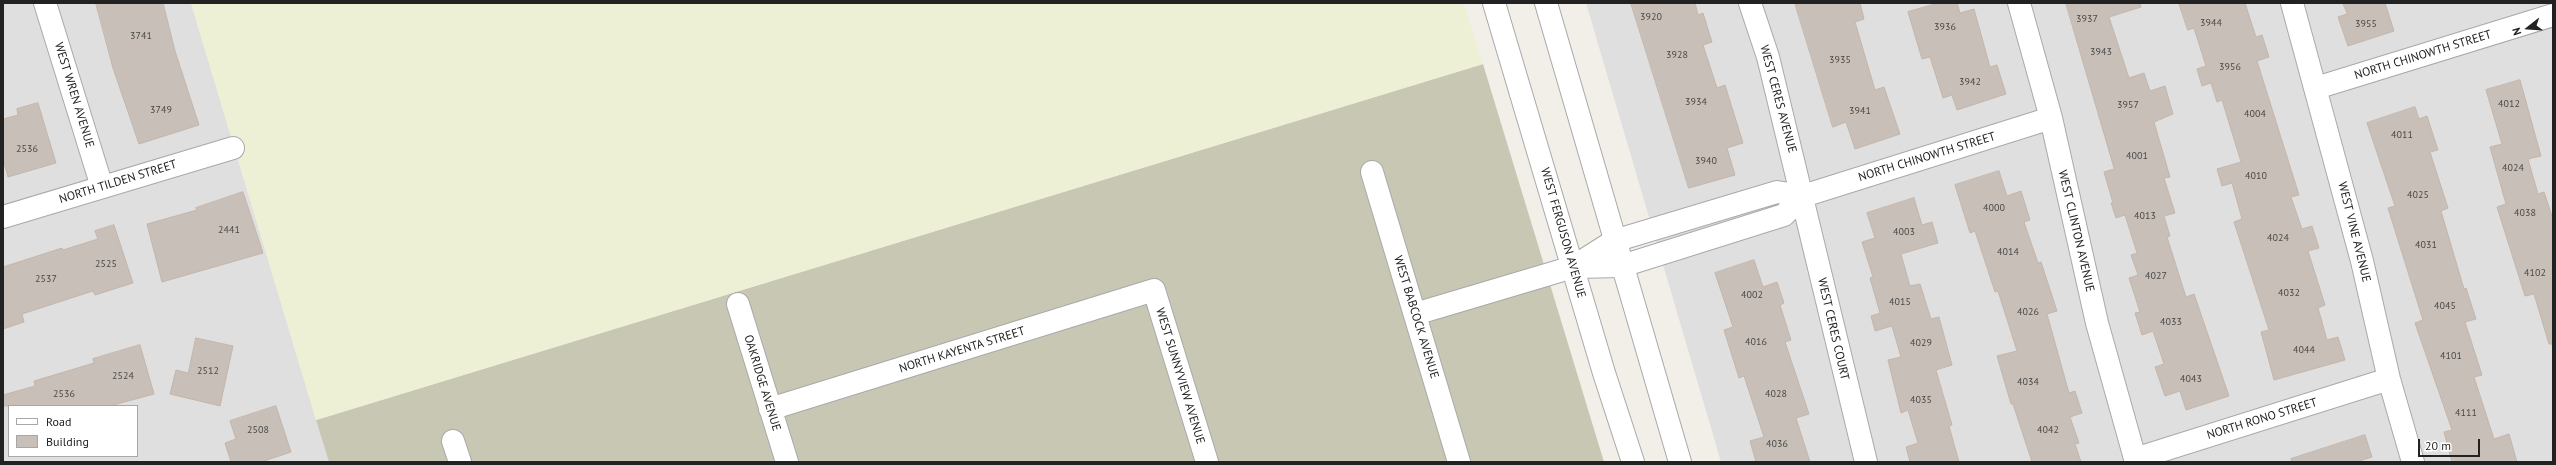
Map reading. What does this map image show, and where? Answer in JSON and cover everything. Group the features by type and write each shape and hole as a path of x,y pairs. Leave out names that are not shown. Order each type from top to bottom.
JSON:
{"street":[{"name":"WEST WREN AVENUE","path":"45,3 102,187"},
{"name":"WEST FERGUSON AVENUE","path":"1494,3 1633,462"},
{"path":"1546,3 1614,241 1680,462"},
{"name":"WEST CERES AVENUE","path":"1750,3 1768,57 1803,196"},
{"name":"WEST CLINTON AVENUE","path":"2018,3 2051,118 2097,324 2136,460"},
{"name":"WEST VINE AVENUE","path":"2292,3 2362,261 2389,379 2414,462"},
{"name":"NORTH CHINOWTH STREET","path":"2316,88 2551,15"},
{"name":"NORTH CHINOWTH STREET","path":"1573,267 1614,241 1776,192 1803,196 2051,118"},
{"name":"NORTH TILDEN STREET","path":"3,217 233,148"},
{"name":"WEST BABCOCK AVENUE","path":"1372,172 1459,462"},
{"name":"NORTH CHINOWTH STREET","path":"1415,314 1573,267 1622,266 1784,215 1803,196"},
{"name":"WEST CERES COURT","path":"1803,196 1827,304 1866,462"},
{"name":"NORTH KAYENTA STREET","path":"770,409 1154,290"},
{"name":"WEST SUNNYVIEW AVENUE","path":"1154,290 1207,462"},
{"name":"OAKRIDGE AVENUE","path":"738,304 787,462"},
{"name":"NORTH RONO STREET","path":"2136,460 2389,379"},
{"path":"453,441 460,462"}],"shaded area":[{"path":"3,3 191,3 329,462 3,462"},
{"path":"191,3 1464,3 1483,64 316,420"},
{"path":"1586,3 2553,3 2553,462 1721,462"},
{"path":"1483,64 1604,462 329,462 316,420"}],"building":[{"path":"96,3 163,3 175,51 199,125 139,144 113,68"},
{"path":"1631,3 1695,3 1698,15 1703,13 1712,42 1703,45 1717,88 1725,85 1743,143 1727,148 1735,175 1689,188"},
{"path":"1795,3 1860,3 1864,19 1855,22 1875,90 1884,87 1900,134 1855,149 1846,122 1833,127"},
{"path":"1939,3 1957,3 1960,13 1974,9 1990,67 1997,65 2006,94 1957,110 1952,95 1943,98 1930,57 1922,59 1908,12"},
{"path":"2066,3 2140,3 2141,7 2109,17 2129,78 2144,73 2150,91 2165,86 2173,114 2154,122 2170,177 2164,178 2175,213 2164,216 2170,236 2167,237 2186,297 2194,294 2229,396 2186,410 2180,391 2165,396 2155,367 2164,364 2153,331 2142,335 2135,313 2140,312 2129,278 2138,275 2131,255 2137,253 2125,215 2116,218 2111,203 2113,203 2104,172 2114,169"},
{"path":"2179,3 2245,3 2256,37 2262,35 2269,57 2257,61 2299,195 2291,197 2302,229 2312,226 2319,248 2308,251 2325,305 2318,308 2327,340 2338,337 2345,360 2274,380 2261,332 2269,330 2234,222 2242,219 2232,183 2222,186 2217,169 2241,162 2222,100 2217,102 2211,83 2202,86 2197,69 2206,66 2194,28 2188,30"},
{"path":"2343,3 2385,3 2394,31 2348,46 2338,17 2347,14"},
{"path":"2520,80 2541,156 2528,159 2538,194 2544,192 2553,219 2553,344 2549,344 2534,294 2525,296 2497,207 2506,204 2490,147 2502,144 2486,90"},
{"path":"38,103 56,163 8,177 3,159 3,119 18,115 17,109"},
{"path":"2415,107 2419,119 2427,116 2438,150 2430,152 2448,208 2441,211 2464,289 2466,288 2476,319 2465,322 2482,375 2474,377 2494,439 2509,434 2517,462 2452,462 2444,432 2452,430 2415,323 2423,320 2388,208 2395,206 2367,123"},
{"path":"1999,171 2007,196 2021,191 2030,220 2024,222 2038,263 2041,262 2057,311 2047,314 2069,393 2075,391 2082,413 2070,417 2079,443 2075,444 2081,462 2032,462 2013,404 2011,404 1997,356 2017,351 1998,291 1995,292 1975,231 1970,233 1955,185"},
{"path":"243,192 263,253 162,282 147,224 197,210 196,208"},
{"path":"1914,198 1922,225 1932,222 1938,243 1901,254 1910,286 1920,284 1931,319 1939,317 1952,365 1936,370 1952,425 1949,426 1959,462 1910,462 1906,447 1918,443 1908,410 1901,413 1888,360 1901,357 1892,326 1875,331 1871,316 1880,313 1870,278 1873,277 1862,242 1875,238 1867,213"},
{"path":"114,225 133,283 95,295 93,291 22,314 24,322 3,329 3,267 62,248 63,250 98,239 95,231"},
{"path":"1754,260 1763,287 1777,282 1784,303 1780,305 1791,340 1785,342 1809,414 1796,418 1810,462 1756,462 1750,441 1764,437 1744,376 1739,378 1724,330 1733,327 1715,273"},
{"path":"196,338 233,346 220,406 170,394 176,370 188,373"},
{"path":"140,345 154,394 114,405 3,406 3,395 35,386 34,381 94,363 93,359"},
{"path":"276,406 291,452 261,462 231,462 225,443 236,439 230,421"},
{"path":"2365,435 2372,457 2356,462 2292,462 2291,459"}]}
